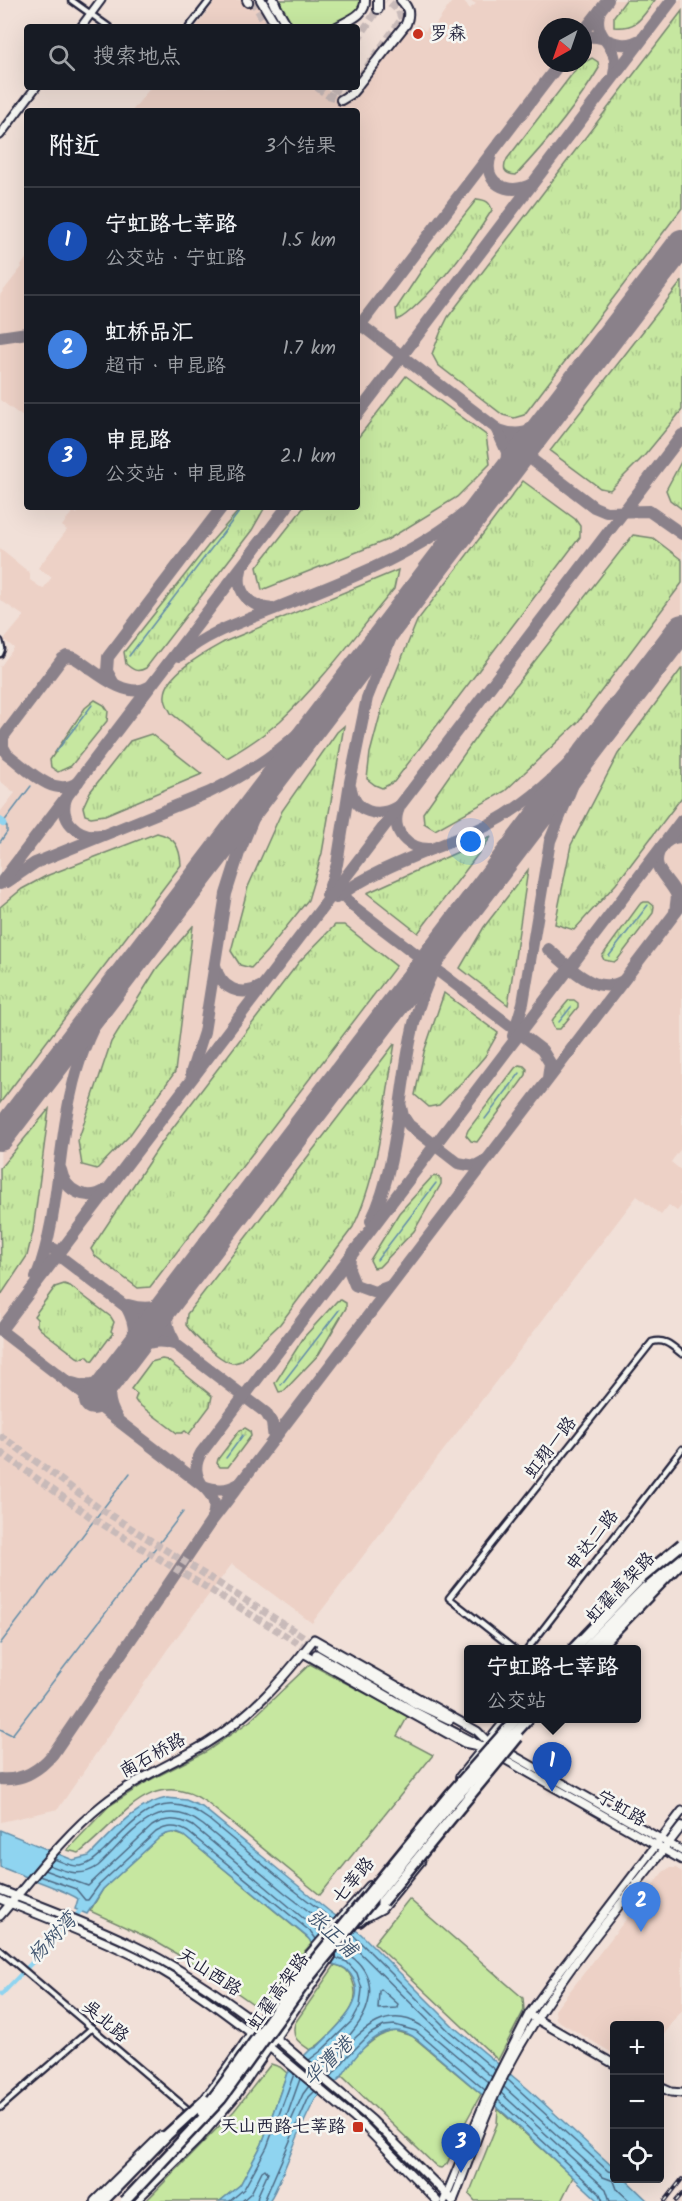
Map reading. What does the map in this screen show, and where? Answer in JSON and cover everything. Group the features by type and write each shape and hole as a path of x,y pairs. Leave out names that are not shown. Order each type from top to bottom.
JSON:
{"highway":[{"path":"579,1645 640,1579 681,1546"},
{"name":"虹翟高架路","path":"589,1645 681,1546"},
{"name":"虹翟高架路","path":"602,1645 682,1564"},
{"name":"虹翟高架路","path":"117,2201 195,2119 234,2071 286,1995 451,1793 513,1723"},
{"name":"虹翟高架路","path":"125,2201 221,2099 310,1976 456,1797 527,1723"},
{"path":"357,1923 382,1902 528,1723"},
{"path":"103,2201 234,2071"}],"main road":[{"path":"83,24 101,0"},
{"path":"342,24 363,10 365,0"},
{"path":"378,0 380,3 378,9"},
{"path":"360,83 406,24 408,9 401,0"},
{"path":"267,1 276,24"},
{"path":"267,1 286,24"},
{"path":"0,135 34,90"},
{"path":"341,99 354,90"},
{"name":"南石桥路","path":"0,1916 86,1819 147,1774 207,1743 236,1723 265,1697 314,1639"},
{"name":"宁虹路","path":"314,1639 477,1731 486,1744"},
{"name":"宁虹路","path":"486,1744 412,1710 318,1650 428,1711 450,1720 486,1744 501,1754 682,1860"},
{"name":"宁虹路","path":"303,1653 464,1743 486,1744"},
{"path":"405,1690 428,1711"},
{"name":"七莘路","path":"108,2201 221,2080 257,2024 291,1978 504,1723"},
{"name":"七莘路","path":"135,2201 198,2139 235,2096 328,1960 357,1923 528,1723"},
{"name":"宁虹路","path":"501,1754 682,1851"},
{"path":"449,2200 487,2103 529,2014 682,1811"},
{"path":"505,2065 561,1983 682,1826"},
{"name":"天山西路","path":"0,1890 130,1943 203,1985 300,2058 381,2129 449,2200"},
{"name":"天山西路","path":"0,1899 126,1951 197,1993 269,2047 366,2128 437,2201"},
{"path":"529,2014 610,2061"},
{"path":"664,2089 682,2093"},
{"path":"95,2201 151,2144 185,2121"}],"street":[{"path":"71,0 105,24"},
{"path":"191,24 210,0"},
{"path":"0,641 1,652"},
{"name":"虹翔一路","path":"510,1645 449,1598 652,1342 664,1341 682,1354"},
{"name":"申达二路","path":"531,1645 682,1449"},
{"name":"吴北路","path":"0,1950 192,2113"},
{"path":"0,2108 92,2028"}],"shaded area":[{"path":"216,0 246,0 248,2 254,0 267,24 198,24"},
{"path":"453,0 461,0 469,9 476,4 470,0 682,0 682,1147 671,1162 682,1171 682,1190 679,1194 682,1197 682,1205 677,1211 669,1205 661,1215 637,1196 312,1623 232,1564 167,1650 58,1809 1,1822 0,812 15,793 0,781 0,667 14,648 4,640 24,616 0,600 0,549 30,573 30,580 43,589 52,577 38,568 67,530 62,526 73,511 77,514 79,510 360,510 360,108 134,108 149,90 328,90 341,99 355,98 409,26 414,28 417,24 425,31 430,25 434,27"},
{"path":"24,262 24,418 0,400 0,295"},
{"path":"669,1868 676,1868 682,1872 682,2010 664,2035 664,2021 610,2021 610,2052 556,2019 555,2010 663,1872"}],"green space":[{"path":"278,0 360,0 362,5 360,10 338,24 291,24"},
{"path":"626,0 655,0 634,24 614,27 614,16"},
{"path":"682,11 682,208 524,415 514,418 503,415 438,365 432,354 441,331 448,317"},
{"path":"592,58 598,62 599,68 571,110 516,175 505,170 507,159 574,72 592,72"},
{"path":"477,199 487,202 492,210 444,276 412,310 397,320 396,309 429,259"},
{"path":"682,281 682,410 645,455 610,490 600,488 550,451"},
{"path":"406,376 486,435 490,464 457,497 387,540 262,590 257,567 302,510 360,510 360,435"},
{"path":"682,460 682,509 670,500 666,490"},
{"path":"523,481 575,519 580,526 580,537 394,782 382,788 375,785 367,779 370,753 383,704 417,621"},
{"path":"239,510 263,510 252,530 146,668 138,671 131,668 126,664 124,652 211,542"},
{"path":"633,535 653,538 682,560 682,583 578,722 505,791 435,830 424,823 423,813 481,730"},
{"path":"398,570 394,589 325,674 280,721 241,750 227,758 171,713 165,700 167,687 179,671 198,657 224,642"},
{"path":"682,668 682,797 616,884 574,930 555,924 571,845 618,754"},
{"path":"95,700 104,705 108,711 107,721 71,766 58,772 51,767 50,760 85,708"},
{"path":"344,726 322,853 308,900 251,968 240,965 231,951 248,887 282,811 337,732"},
{"path":"151,734 202,774 105,815 91,817 85,815 83,807 90,792 130,741"},
{"path":"157,833 168,837 178,848 181,865 0,1103 0,907 22,889 46,876"},
{"path":"491,837 418,933 367,893"},
{"path":"528,870 508,1005 460,968 484,927"},
{"path":"649,902 654,906 653,913 618,959 614,962 604,960 602,956 640,904"},
{"path":"335,925 344,925 396,966 150,1287 138,1288 95,1256 91,1249 162,1142 299,962"},
{"path":"193,926 175,1072 129,1136 97,1169 82,1165 78,1141 111,1042 157,968"},
{"path":"444,993 498,1033 485,1056 468,1076 439,1105 429,1107 415,1095 424,1052"},
{"path":"569,1000 578,1003 578,1007 560,1029 555,1029 553,1019"},
{"path":"395,1043 375,1161 362,1207 353,1227 280,1324 241,1361 232,1363 221,1358 189,1329 186,1325 187,1314"},
{"path":"519,1065 527,1069 526,1075 477,1142 471,1141 466,1135 468,1130"},
{"path":"49,1109 33,1231 27,1256 1,1295 0,1168"},
{"path":"436,1176 441,1179 441,1184 414,1231 379,1267 374,1268 370,1260 399,1213 432,1177"},
{"path":"64,1284 70,1286 111,1317 114,1322 111,1331 113,1333 92,1361 87,1356 81,1359 77,1357 37,1325 37,1319 34,1316 55,1287"},
{"path":"341,1300 346,1303 346,1308 319,1354 284,1391 279,1392 275,1383 304,1337 337,1301"},
{"path":"167,1360 212,1396 210,1406 189,1434 185,1431 177,1433 137,1403 135,1400 137,1394 131,1389 151,1362"},
{"path":"245,1428 250,1431 251,1436 228,1467 220,1467 217,1463 218,1459 240,1430"},
{"path":"310,1664 408,1716 397,1736 433,1755 320,1895 206,1802 186,1792 169,1790 152,1794 122,1814 79,1853 67,1850 109,1806 148,1781 207,1751 250,1721"},
{"path":"171,1832 184,1836 310,1940 311,1944 262,2006 256,2006 206,1971 151,1939 90,1911 103,1889 160,1837"},
{"path":"409,1899 523,1998 524,2010 498,2060 374,1943"},
{"path":"335,1965 343,1968 351,1976 355,1987 354,2002 338,2026 310,2050 296,2039 295,2023"},
{"path":"395,2031 412,2036 481,2094 447,2164 441,2168 437,2167 342,2076 357,2054 372,2041"},
{"path":"271,2064 287,2073 262,2144 240,2185 220,2201 146,2201 234,2111"},
{"path":"498,2109 573,2177 561,2201 475,2201 469,2194 497,2124"}],"water":[{"path":"167,1798 186,1800 202,1807 329,1911 361,1934 454,2027 528,2089 610,2164 610,2183 629,2183 648,2201 599,2201 505,2114 418,2040 406,2033 395,2031 384,2033 374,2039 356,2056 339,2079 317,2096 269,2201 220,2201 240,2185 262,2144 287,2073 343,2021 355,2001 357,1990 354,1980 346,1969 325,1959 307,1937 178,1833 169,1833 160,1837 103,1889 87,1914 75,1909 78,1899 74,1896 0,1867 0,1830 73,1860 89,1856 134,1813 155,1801"}],"waterway":[{"path":"129,656 241,510"},
{"path":"56,752 92,705"},
{"path":"0,842 7,832 7,827 3,823 31,786"},
{"path":"609,956 648,905"},
{"path":"559,1022 571,1007"},
{"path":"485,1119 520,1073"},
{"path":"377,1260 436,1183"},
{"path":"281,1385 339,1310"},
{"path":"226,1458 243,1435"},
{"path":"0,1644 130,1473"},
{"path":"0,1729 12,1735 183,1512"},
{"name":"杨树湾","path":"0,1994 84,1906"}],"taxiway":[{"path":"592,20 608,0"},
{"path":"360,411 672,0"},
{"path":"600,10 599,28 614,55 614,74"},
{"path":"592,37 599,37 618,44 634,43 643,38"},
{"path":"360,325 553,72"},
{"path":"491,155 490,173 499,185 514,189 532,184"},
{"path":"670,258 682,245"},
{"path":"360,326 496,428 522,452 594,507 606,512 649,511 682,534"},
{"path":"0,337 24,333"},
{"path":"499,430 524,433 545,422"},
{"path":"180,656 200,641 222,630 372,568 445,528 488,493 506,472 507,452 496,428"},
{"path":"0,1331 682,435"},
{"path":"113,682 107,671 108,657 220,510"},
{"path":"0,884 285,510"},
{"path":"241,570 240,586 246,597 257,605 273,609"},
{"path":"327,895 337,864 367,698 392,635 419,587"},
{"path":"78,782 59,787 40,780 7,754 3,747 3,737 62,659 67,656 75,658 120,687 130,690 149,687"},
{"path":"7,882 35,863 230,782 280,749 310,723 340,691"},
{"path":"513,1036 523,1003 550,841 573,784 604,730"},
{"path":"336,898 353,886 391,866 471,833 504,816 543,787 590,743"},
{"path":"191,1073 204,1032 226,894 253,819 288,760"},
{"path":"351,789 357,803 368,811 382,812 397,807"},
{"path":"67,796 65,812 72,825 84,833 100,835"},
{"path":"399,808 397,824 403,837 415,846 431,849"},
{"path":"239,1484 221,1490 203,1486 196,1470 201,1453 682,820"},
{"path":"675,912 677,896 661,873 657,862 665,843 673,838 682,837"},
{"path":"338,889 354,907 542,1050 550,1063 548,1078"},
{"path":"0,1779 30,1774 53,1754 210,1523 682,904"},
{"path":"371,1221 387,1178 411,1037 420,1002 434,968 471,905"},
{"path":"548,949 574,971 593,982 613,985 623,981"},
{"path":"215,965 222,980 233,989 246,991 262,986"},
{"path":"36,1278 49,1233 66,1116 75,1077 92,1030 126,972"},
{"path":"401,1107 403,1116 409,1125 458,1163 475,1166 486,1160"},
{"path":"61,1170 67,1184 78,1193 92,1195 106,1190"},
{"path":"54,1249 58,1255 266,1413 272,1423 274,1439"},
{"path":"350,1257 349,1270 355,1285 374,1292 390,1286"},
{"path":"128,1305 142,1308 154,1307 165,1302 175,1293"},
{"path":"173,1297 167,1318 174,1340"},
{"path":"127,1308 134,1332 133,1343 128,1355"},
{"path":"0,1330 203,1486 214,1500 215,1508 212,1518"},
{"path":"129,1354 150,1343 161,1341 173,1344"},
{"path":"72,1383 84,1386 95,1384 115,1372"},
{"path":"115,1373 109,1396 111,1407 117,1418"}],"runway":[{"path":"0,1137 682,243"},
{"path":"93,1401 682,628"}],"tunnel":[{"path":"252,0 266,24"},
{"path":"360,77 402,19 399,11 387,0"},
{"path":"360,36 378,9"},
{"path":"321,90 341,100"},
{"path":"337,90 342,92 348,90"},
{"path":"0,1435 99,1508 320,1647"},
{"path":"0,1452 92,1518 316,1654"}],"railway":[{"path":"665,2201 682,2179"},
{"path":"676,2201 682,2194"}],"place":[{"name":"罗森","path":"418,34"},
{"name":"宁虹路七莘路","path":"552,1792"},
{"name":"虹桥品汇","path":"641,1932"},
{"name":"天山西路七莘路","path":"358,2127"},
{"name":"申昆路","path":"461,2173"}],"water label":[{"name":"张正浦","path":"331,1934"},
{"name":"华漕港","path":"329,2062"}]}
